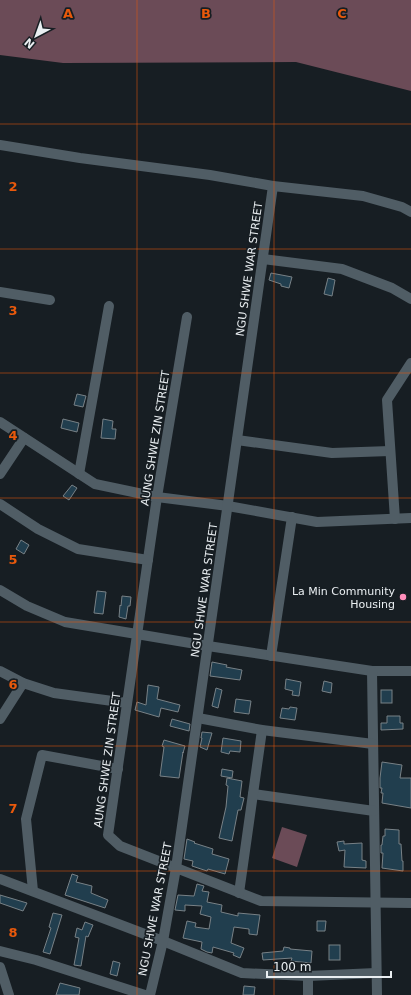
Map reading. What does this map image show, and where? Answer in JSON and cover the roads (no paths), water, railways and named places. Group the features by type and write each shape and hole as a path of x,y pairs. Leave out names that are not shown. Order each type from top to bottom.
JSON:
{"street":[{"path":"0,145 88,159 210,175 273,186 363,196 402,207 411,212"},
{"name":"NGU SHWE WAR STREET","path":"150,995 163,941 176,868 273,186"},
{"path":"263,259 342,270 392,288 411,299"},
{"path":"0,292 50,300"},
{"path":"78,474 108,306"},
{"name":"AUNG SHWE ZIN STREET","path":"187,317 157,497 108,835 120,846 261,901 411,903"},
{"path":"395,519 387,400 411,363"},
{"path":"0,422 95,484 157,497 228,506 317,522 411,518"},
{"path":"0,474 24,438"},
{"path":"237,440 332,453 390,451"},
{"path":"0,504 38,529 78,549 148,560"},
{"path":"271,656 292,517"},
{"path":"1,592 27,606 64,622 137,635 372,671 411,670"},
{"path":"0,671 23,683 54,693 127,704"},
{"path":"372,671 377,995"},
{"path":"0,719 23,683"},
{"path":"198,718 262,730 373,744"},
{"path":"239,893 262,730"},
{"path":"33,891 26,819 42,755 118,769"},
{"path":"253,794 374,812"},
{"path":"0,879 163,941 242,973 308,976 376,973"},
{"path":"0,951 36,960 145,995"},
{"path":"0,967 9,995"},
{"path":"308,976 308,995"}],"place":[{"name":"La Min Community Housing","path":"403,597"}]}
